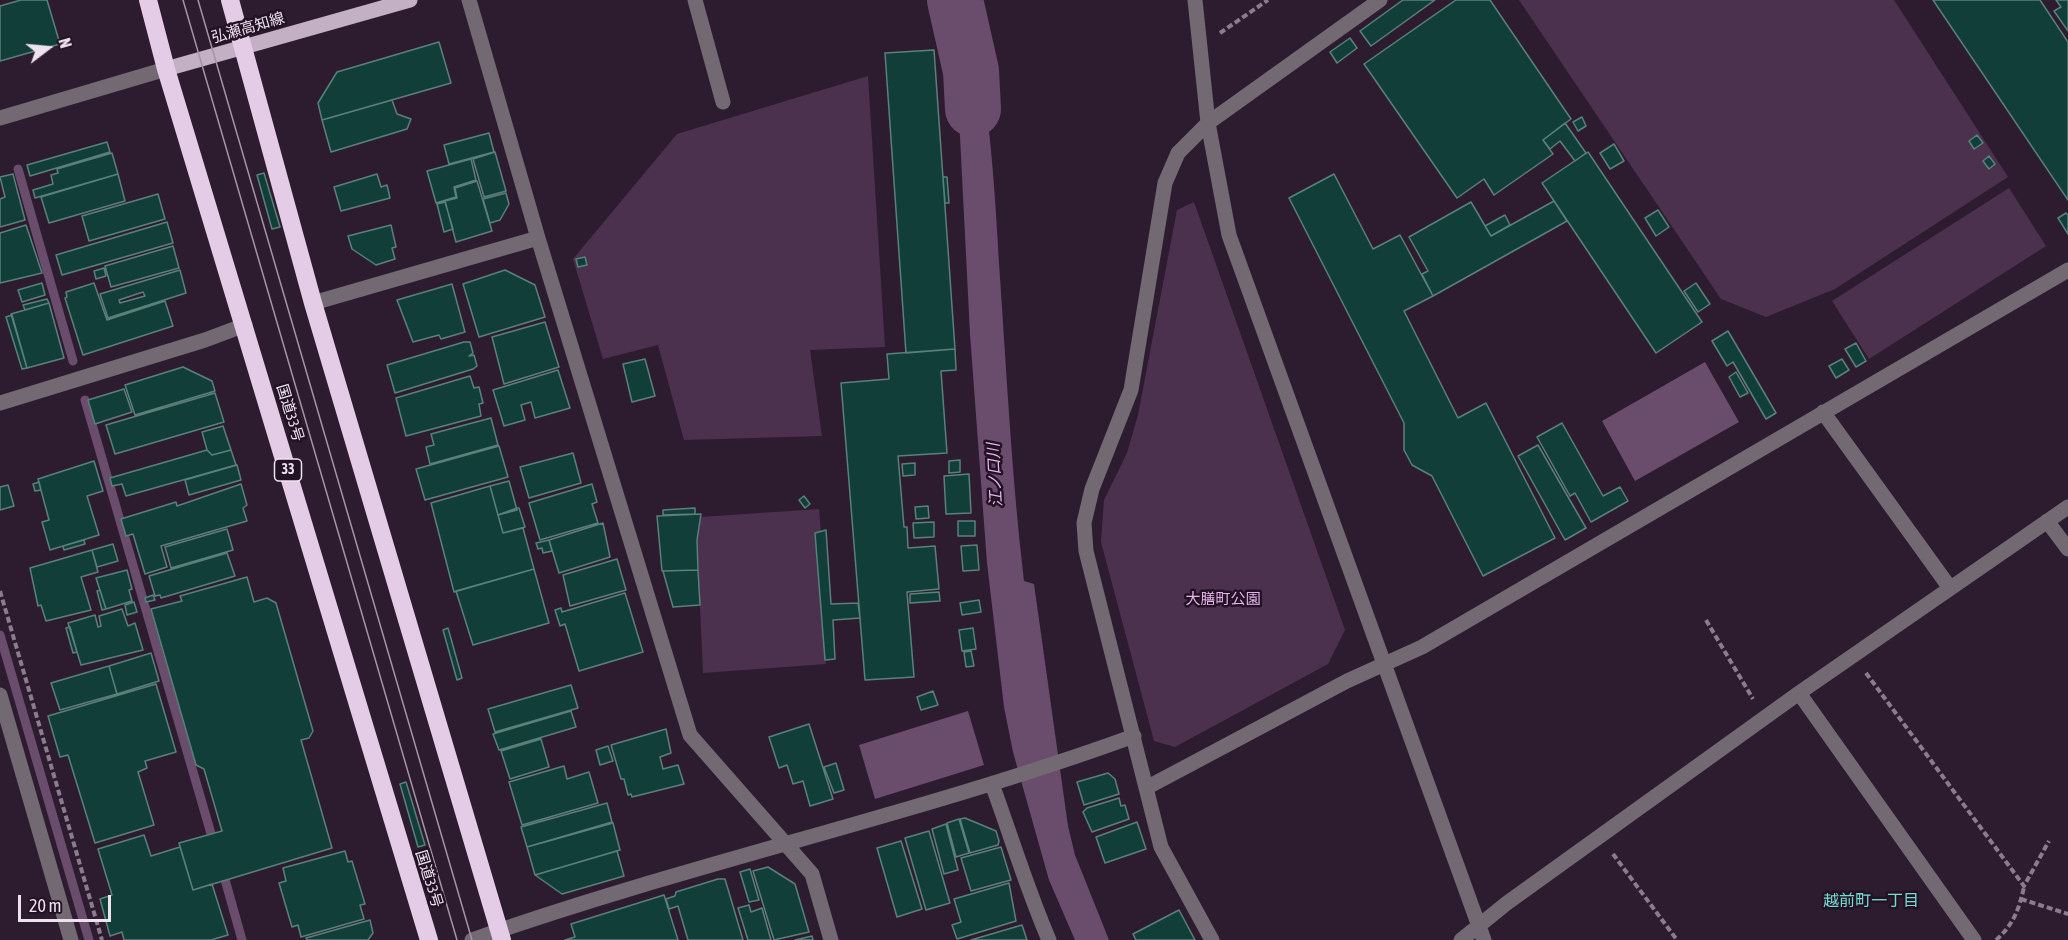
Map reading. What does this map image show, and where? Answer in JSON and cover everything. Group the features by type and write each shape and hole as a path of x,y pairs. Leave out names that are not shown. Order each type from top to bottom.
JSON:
{"highway":[{"name":"国道33号","path":"148,0 166,69 429,940"},
{"path":"230,0 313,303 501,935"}],"main road":[{"name":"弘瀬高知線","path":"166,69 410,0"}],"street":[{"path":"469,0 538,238 690,735 812,874 831,940"},
{"path":"695,0 723,102"},
{"path":"1195,0 1208,123 1229,235 1484,940"},
{"path":"1212,940 1161,848 1086,551 1084,523 1092,489 1131,390 1166,183 1178,153 1208,123 1380,0"},
{"path":"0,118 166,69"},
{"path":"313,303 538,238"},
{"path":"1146,788 1347,681 1422,647 1823,412 2067,273"},
{"path":"0,403 193,344 245,325"},
{"path":"1823,412 1950,588"},
{"path":"1461,940 1477,925 1799,693 2068,507"},
{"path":"2047,521 2068,549"},
{"path":"1799,693 1974,940"},
{"path":"0,695 71,940"},
{"path":"472,940 501,935 696,869 788,845 992,784 1134,736"},
{"path":"992,784 1009,829 1025,883 1049,940"}],"path":[{"path":"1199,37 1224,32 1268,0"},
{"path":"0,591 102,940"},
{"path":"1706,620 1764,718"},
{"path":"1853,655 2024,886"},
{"path":"1600,836 1677,940"},
{"path":"1996,940 2009,928 2024,886 2049,841"},
{"path":"2021,899 2068,914"}],"green space":[{"path":"1519,0 1894,0 2008,177 1835,289 1766,317 1721,299"},
{"path":"868,76 885,347 810,350 822,436 684,440 658,345 603,359 573,259 677,134"},
{"path":"2009,188 2046,246 1869,359 1832,301"},
{"name":"大膳町公園","path":"1194,202 1345,630 1328,664 1175,747 1154,741 1101,542 1104,500 1127,453 1138,415 1177,210"},
{"path":"819,509 821,533 815,533 826,664 703,673 697,540 701,517"}],"water":[{"path":"950,32 974,34 980,64 992,155 1013,467 1024,581 1034,584 1068,826 1075,855 1109,940 1075,940 1049,880 1013,752 1004,707 987,563 970,334 958,97"},
{"path":"1705,362 1739,422 1635,481 1602,421"},
{"path":"968,711 984,765 875,799 859,745"}],"building":[{"path":"21,0 47,0 60,44 0,61 0,6"},
{"path":"1403,0 1435,0 1371,46 1360,31"},
{"path":"1456,0 1490,0 1571,119 1543,140 1553,154 1494,195 1484,179 1457,198 1364,64"},
{"path":"1933,0 2040,0 2068,42 2068,200"},
{"path":"2056,0 2068,0 2068,31 2054,11 2061,7"},
{"path":"1350,38 1357,48 1337,63 1330,52"},
{"path":"439,42 451,83 322,120 318,103 337,72"},
{"path":"934,50 955,349 906,353 885,53"},
{"path":"392,100 397,114 411,119 407,129 331,152 322,120"},
{"path":"1582,117 1586,126 1578,131 1573,122"},
{"path":"1565,123 1586,153 1575,161 1560,141 1550,149 1543,140"},
{"path":"489,133 494,152 449,164 444,145"},
{"path":"1977,135 1983,143 1974,149 1969,141"},
{"path":"107,142 110,152 30,176 27,165"},
{"path":"1614,144 1624,161 1610,169 1600,153"},
{"path":"495,152 506,191 484,197 473,159"},
{"path":"1588,152 1702,322 1656,353 1542,183"},
{"path":"112,153 118,174 35,198 33,190 53,184 51,175 58,173 57,169"},
{"path":"1989,156 1995,164 1989,169 1983,161"},
{"path":"471,159 476,180 454,187 456,197 436,203 427,171"},
{"path":"264,173 280,227 272,229 257,175"},
{"path":"13,174 25,220 0,227 0,199 5,197 0,177"},
{"path":"118,174 125,201 49,223 41,197"},
{"path":"377,174 381,187 387,185 390,198 341,211 334,187"},
{"path":"1334,174 1373,249 1400,235 1433,296 1404,311 1458,418 1486,403 1555,538 1483,576 1432,476 1412,465 1404,450 1404,423 1289,198"},
{"path":"943,177 947,177 949,203 945,203"},
{"path":"477,181 492,231 456,242 445,201 457,198 455,188"},
{"path":"506,193 509,204 500,220 490,223 483,199"},
{"path":"158,194 165,219 89,241 82,216"},
{"path":"1554,201 1567,221 1433,296 1422,274 1428,271 1409,237 1471,202 1491,236"},
{"path":"445,202 453,229 444,232 437,204"},
{"path":"1658,210 1669,227 1656,236 1645,218"},
{"path":"2066,213 2068,215 2068,234 2058,218"},
{"path":"1505,215 1510,225 1491,236 1485,226"},
{"path":"167,222 173,243 62,275 56,255"},
{"path":"26,225 42,273 0,283 0,233"},
{"path":"391,225 396,247 392,248 395,259 376,265 352,249 348,236"},
{"path":"173,246 179,268 111,287 105,266"},
{"path":"585,257 587,265 578,267 576,259"},
{"path":"104,268 106,276 96,279 94,271"},
{"path":"180,270 186,293 108,318 100,294","holes":["143,292 145,296 120,303 119,300"]},
{"path":"505,270 535,285 545,317 479,337 463,284"},
{"path":"42,283 45,295 22,302 18,290"},
{"path":"94,283 107,320 165,301 173,326 83,355 65,298 67,297 66,292"},
{"path":"1696,283 1710,304 1698,312 1684,291"},
{"path":"452,284 465,332 441,339 439,335 413,342 397,300"},
{"path":"47,299 49,303 25,310 23,305"},
{"path":"49,303 64,358 27,368 11,314"},
{"path":"12,315 27,368 22,369 6,317"},
{"path":"545,322 559,367 504,384 492,337"},
{"path":"1728,331 1776,413 1766,419 1733,362 1727,366 1712,341"},
{"path":"470,342 473,353 469,356 474,355 477,366 473,369 395,393 387,365"},
{"path":"1856,343 1866,361 1856,367 1845,349"},
{"path":"955,349 956,370 941,371 947,453 898,456 908,548 935,546 939,589 907,592 914,677 865,680 841,383 889,379 887,354"},
{"path":"645,359 655,396 632,402 623,364"},
{"path":"1842,359 1849,370 1836,378 1829,366"},
{"path":"183,367 212,381 215,391 135,415 125,385"},
{"path":"558,370 570,408 535,418 531,402 521,405 525,420 504,426 493,390"},
{"path":"1736,372 1748,393 1740,397 1729,377"},
{"path":"470,376 474,388 479,387 483,403 479,404 481,416 406,436 396,398"},
{"path":"124,389 132,412 95,424 88,400"},
{"path":"215,393 224,422 115,454 106,425"},
{"path":"491,418 498,445 430,464 426,447 434,445 431,434"},
{"path":"1562,423 1603,496 1620,487 1628,501 1591,522 1575,493 1570,496 1537,437"},
{"path":"223,426 231,450 212,455 207,450 202,432"},
{"path":"1538,445 1586,528 1565,540 1518,456"},
{"path":"499,446 508,477 425,500 416,469"},
{"path":"207,450 212,455 231,450 236,465 126,496 122,484 112,486 110,478"},
{"path":"573,453 581,483 529,498 520,467"},
{"path":"960,460 960,472 949,473 949,461"},
{"path":"94,461 103,491 87,496 99,535 50,550 42,522 49,520 38,479"},
{"path":"915,463 915,475 903,476 902,464"},
{"path":"237,465 241,480 189,495 185,480"},
{"path":"969,474 971,513 946,514 944,476"},
{"path":"509,481 517,510 498,515 490,486"},
{"path":"39,482 41,490 35,491 33,484"},
{"path":"241,484 247,505 243,508 247,521 161,546 167,567 145,574 133,534 126,536 121,519 176,502 177,506"},
{"path":"592,484 597,502 592,504 598,523 540,540 529,503"},
{"path":"8,485 14,506 0,510 0,487"},
{"path":"490,486 503,533 523,528 534,569 454,592 431,503"},
{"path":"804,496 810,504 805,508 799,500"},
{"path":"928,506 929,518 916,519 915,507"},
{"path":"519,508 525,527 503,533 498,515"},
{"path":"695,508 695,514 663,515 663,510"},
{"path":"701,514 697,540 698,570 662,571 657,516"},
{"path":"958,521 975,521 975,536 958,536"},
{"path":"934,522 934,537 914,538 913,523"},
{"path":"603,523 610,557 559,573 549,540"},
{"path":"227,529 233,550 171,568 165,547"},
{"path":"826,530 831,604 858,603 860,618 833,620 835,659 825,660 815,533"},
{"path":"84,540 85,544 64,550 63,546"},
{"path":"549,540 552,551 543,553 542,548 538,549 536,543"},
{"path":"113,544 118,561 97,567 92,550"},
{"path":"977,545 979,570 963,571 961,546"},
{"path":"92,550 98,572 81,577 91,610 46,621 41,605 38,606 30,568"},
{"path":"227,553 235,576 161,598 160,595 155,596 149,576"},
{"path":"617,559 626,590 570,606 563,575"},
{"path":"534,569 549,623 473,645 456,591"},
{"path":"127,570 132,589 129,590 132,601 106,609 96,578"},
{"path":"698,570 700,605 673,607 663,571"},
{"path":"247,577 254,602 267,598 276,603 313,731 309,738 301,740 332,848 193,890 179,843 222,831 204,769 196,765 151,609 182,601 180,596"},
{"path":"100,590 106,609 102,610 97,591"},
{"path":"939,592 940,601 910,603 910,594"},
{"path":"625,593 643,652 579,671 565,624 560,626 555,610 561,608 562,612"},
{"path":"153,595 155,600 146,602 145,598"},
{"path":"979,600 981,612 962,615 960,603"},
{"path":"134,602 137,612 127,615 125,605"},
{"path":"122,609 128,626 135,623 143,650 81,665 68,623 95,615 98,627 101,626 99,616"},
{"path":"70,627 77,652 73,653 66,628"},
{"path":"448,628 462,678 457,680 443,630"},
{"path":"973,628 976,649 962,651 959,630"},
{"path":"971,651 974,666 966,667 964,652"},
{"path":"151,653 159,681 117,694 109,666"},
{"path":"109,666 117,694 60,710 51,683"},
{"path":"156,684 176,752 145,761 147,768 138,772 154,825 95,843 68,755 60,757 48,716"},
{"path":"571,685 578,708 495,732 488,709"},
{"path":"933,691 938,705 921,710 917,697"},
{"path":"571,711 576,727 499,750 493,734"},
{"path":"809,724 833,799 810,806 803,781 793,784 787,765 779,768 769,737"},
{"path":"666,729 671,753 660,757 663,769 678,765 684,784 632,797 631,794 628,795 611,745"},
{"path":"541,739 549,767 510,779 501,751"},
{"path":"608,746 613,761 600,765 596,750"},
{"path":"836,763 844,790 834,793 824,767"},
{"path":"564,766 567,779 589,772 598,803 522,825 509,782"},
{"path":"1108,773 1115,779 1119,794 1084,805 1077,782"},
{"path":"406,782 425,845 418,847 400,784"},
{"path":"1119,798 1121,806 1125,805 1129,819 1092,832 1083,812 1087,808"},
{"path":"607,803 612,822 527,847 521,827"},
{"path":"965,818 996,831 998,845 970,853 960,819"},
{"path":"959,819 969,853 956,857 947,823"},
{"path":"1137,822 1146,849 1105,863 1096,837"},
{"path":"613,823 620,850 535,875 527,847"},
{"path":"946,824 958,870 944,874 932,829"},
{"path":"929,831 950,903 926,910 905,838"},
{"path":"144,835 151,856 180,847 193,890 212,884 228,935 211,940 124,940 122,932 110,936 100,899 112,895 98,849"},
{"path":"901,841 922,909 897,917 877,848"},
{"path":"1001,847 1011,880 971,891 961,858"},
{"path":"345,851 348,862 352,861 365,904 360,905 364,919 301,937 298,925 292,927 279,883 286,881 283,868"},
{"path":"617,851 624,876 562,894 535,875"},
{"path":"768,867 795,884 809,932 774,940 753,871"},
{"path":"750,869 759,900 749,902 740,872"},
{"path":"725,879 743,940 688,940 678,906 669,909 666,899 675,896 676,892"},
{"path":"1009,883 1016,921 957,939 952,925 961,922 954,899"},
{"path":"664,895 678,940 565,940 575,937 571,924"},
{"path":"749,905 751,912 762,908 771,940 748,940 738,908"},
{"path":"1179,910 1195,940 1136,940 1133,934"},
{"path":"370,920 373,933 368,940 307,940 306,938"},
{"path":"1022,925 1027,940 971,940"},
{"path":"812,936 813,940 795,940"}],"waterway":[{"name":"江ノ口川","path":"955,0 971,71 973,109"},
{"path":"18,169 73,361"},
{"path":"85,400 214,844"},
{"path":"0,635 89,940"},
{"path":"222,869 242,940"}],"tram line":[{"path":"183,0 457,940"},
{"path":"198,0 472,940"}],"district":[{"name":"越前町一丁目","path":"1871,901"}]}
